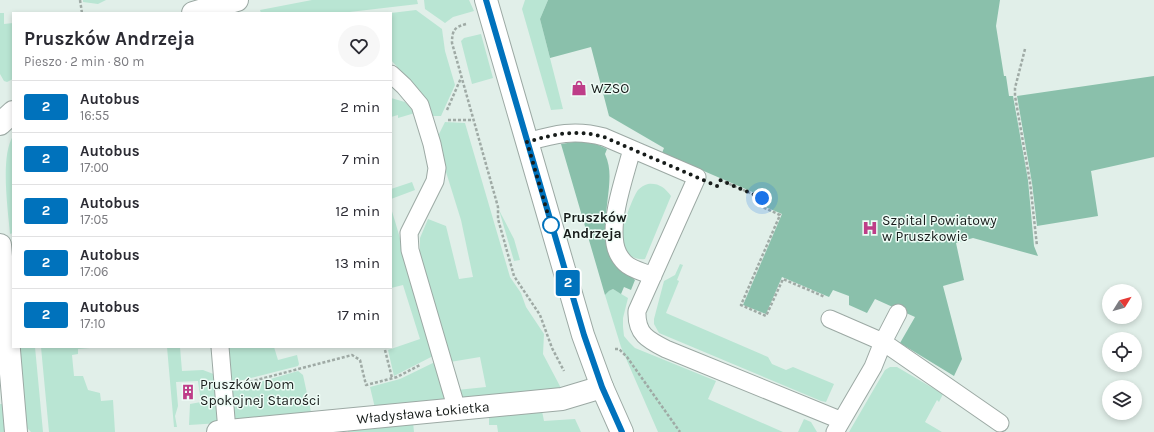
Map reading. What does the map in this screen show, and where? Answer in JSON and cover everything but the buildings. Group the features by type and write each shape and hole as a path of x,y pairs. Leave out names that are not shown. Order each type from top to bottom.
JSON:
{"street":[{"path":"196,12 237,0"},
{"path":"486,0 584,335 602,387 622,432"},
{"path":"0,124 12,113"},
{"path":"0,245 16,432"},
{"name":"Władysława Łokietka","path":"223,432 562,399 602,387"}],"lane":[{"path":"392,75 404,86 420,106 432,144 437,168 435,181 409,233 409,242 411,254 457,410"},
{"path":"527,142 556,134 580,132 590,133 604,137 697,177 637,311 636,321 638,327 650,341 838,426 873,367 883,342 898,313"},
{"path":"632,149 618,205 614,231 615,246 619,256 625,263 653,276"},
{"path":"830,319 883,342 1000,423"},
{"path":"220,348 224,388 223,432"}],"path":[{"path":"80,0 82,12"},
{"path":"470,23 458,26 455,29 452,35 452,43 498,207 498,219 514,276 540,315 552,348 567,377"},
{"path":"1024,49 1015,88 1015,96 1030,182 1037,246"},
{"path":"442,120 473,120"},
{"path":"697,177 717,186 720,180 762,198 758,205 780,215 741,305 766,316 782,279 830,299"},
{"path":"609,347 619,349 627,357 680,432"},
{"path":"385,350 392,378"},
{"path":"224,388 352,355 360,360 366,385 392,378 441,356"}],"green space":[{"path":"83,0 106,0 98,4 83,2"},
{"path":"312,0 417,0 418,4 350,12 261,12 260,10"},
{"path":"424,0 469,0 474,11 453,17 445,23 425,9"},
{"path":"525,0 548,0 540,19 563,109 551,110 522,9"},
{"path":"548,0 1000,0 996,26 1004,76 1006,76 1009,96 1013,96 1028,180 1034,246 1038,256 973,238 956,243 964,280 943,286 962,359 954,376 900,343 915,317 875,299 867,313 849,305 849,296 833,290 829,297 782,277 766,314 743,305 782,214 761,205 764,197 662,153 664,148 609,116 591,47 550,58 540,19"},
{"path":"416,10 442,29 445,51 455,85 441,116 430,116 409,80 392,61 392,13"},
{"path":"0,13 4,13 4,24 12,23 12,80 7,82 4,81 0,74"},
{"path":"481,34 493,78 472,84 461,41 464,38"},
{"path":"1154,76 1154,157 1091,171 1098,216 1037,226 1032,183 1017,96"},
{"path":"392,98 405,102 415,113 398,118 398,115 392,117"},
{"path":"445,122 465,123 510,277 521,293 526,307 544,334 543,354 562,390 460,401 457,390 486,387 480,357 450,362 420,259 420,238 428,219 446,226 459,279 473,277 461,220 436,140"},
{"path":"12,138 12,233 10,234 6,184 9,145"},
{"path":"574,141 587,142 607,149 605,154 609,166 610,178 606,216 607,246 614,262 621,270 635,280 631,290 624,287 621,294 613,289 605,295 561,144"},
{"path":"412,182 415,190 392,199 392,189"},
{"path":"648,184 655,184 661,187 671,196 645,259 640,259 628,254 623,246 621,237 630,205 636,193 640,188"},
{"path":"499,210 514,239 520,260 514,261"},
{"path":"392,211 435,355 394,376 388,350 420,339 403,285 392,288"},
{"path":"680,264 683,265 677,280 679,281 666,313 768,357 772,364 786,370 793,367 834,384 826,402 659,333 654,324 654,319 664,281 675,275"},
{"path":"613,289 628,298 623,318 624,336 635,348 716,381 708,399 783,432 658,432 621,347 605,295"},
{"path":"19,348 35,348 43,432 31,432 27,428"},
{"path":"41,348 90,348 78,349 78,354 72,355 74,376 83,376 88,390 100,393 101,401 113,400 115,432 49,432"},
{"path":"167,348 180,348 182,371 203,370 216,375 220,423 189,425 190,404 201,402 198,381 176,382 178,406 175,416 177,427 174,427"},
{"path":"226,348 274,348 278,360 297,355 298,366 231,383"},
{"path":"437,361 449,402 375,408 370,387 400,379"},
{"path":"890,367 897,367 943,394 939,402 937,400 925,422 942,432 849,432 885,370"},
{"path":"298,371 303,375 311,412 232,422 230,392 232,390"},
{"path":"0,404 2,404 5,432 0,432"},
{"path":"542,411 544,421 575,419 581,432 498,432 497,425 489,425 489,415"},
{"path":"804,419 811,422 817,432 798,432"},
{"path":"413,422 414,432 348,432 348,428"}],"bus line":[{"name":"2","path":"486,0 522,128 592,361 622,432"}],"place":[{"name":"WZSO","path":"579,88"},
{"name":"Pruszków Andrzeja","path":"551,225"},
{"name":"Szpital Powiatowy w Pruszkowie","path":"870,228"},
{"name":"Pruszków Dom Spokojnej Starości","path":"188,392"}],"route":[{"path":"551,225 527,142 560,133 580,132 604,137 717,186 720,180 762,198"}]}
